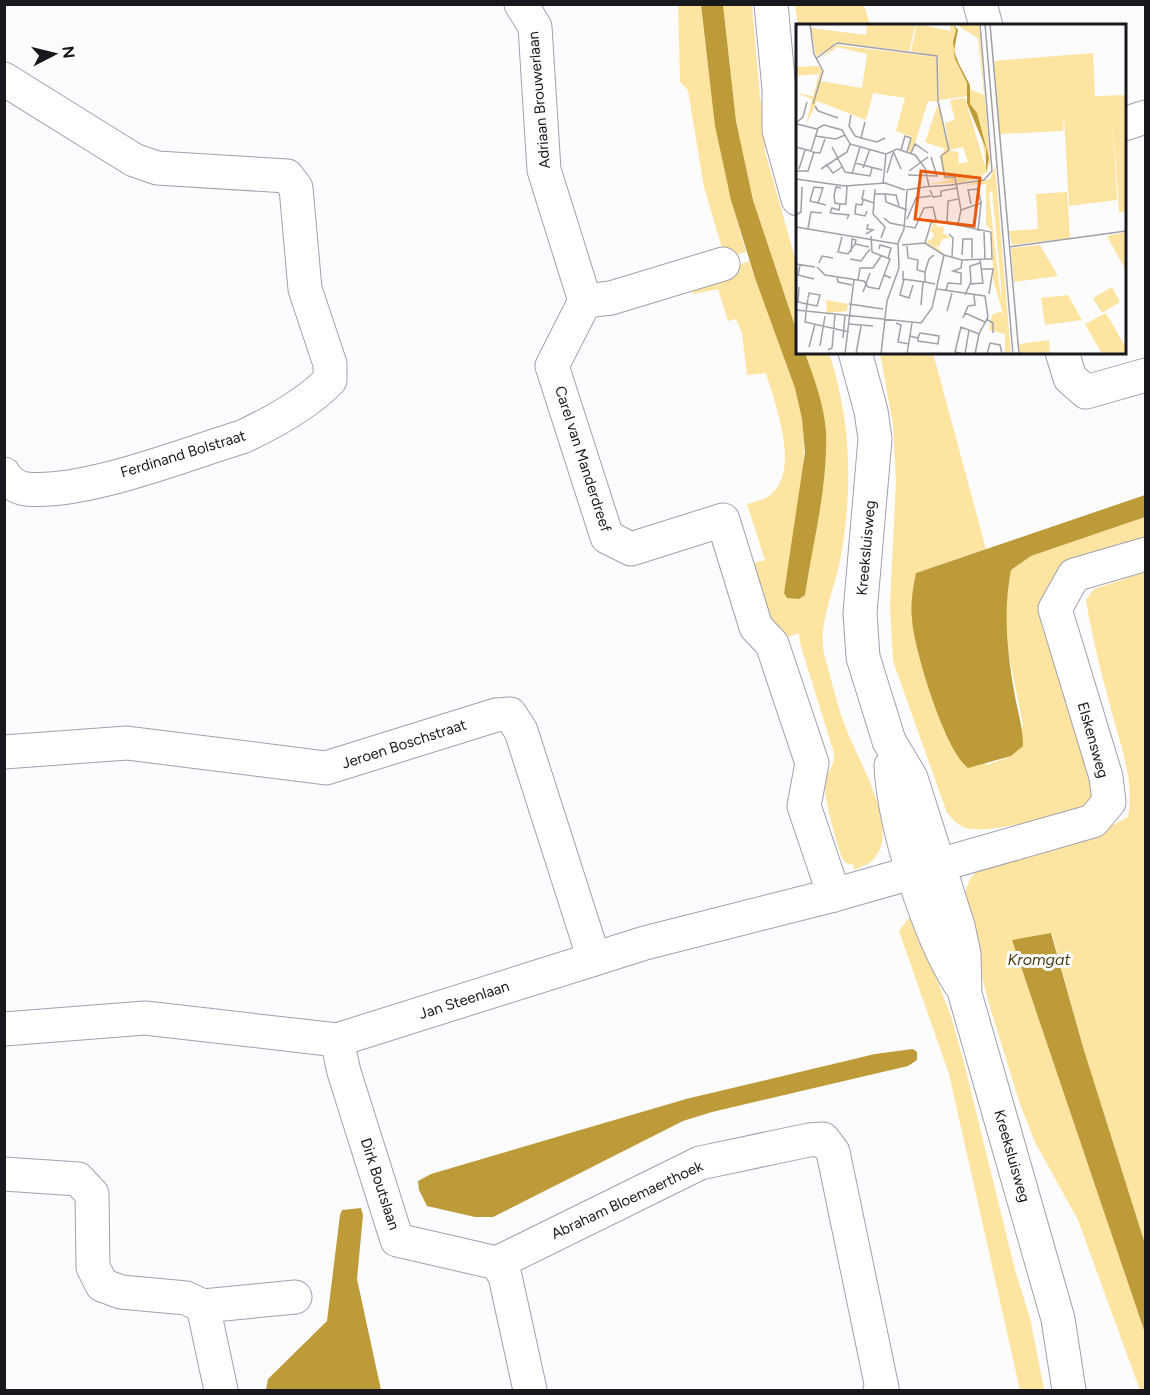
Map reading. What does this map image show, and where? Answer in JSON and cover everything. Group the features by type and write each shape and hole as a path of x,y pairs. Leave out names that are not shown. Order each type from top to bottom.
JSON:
{"street":[{"name":"Adriaan Brouwerlaan","path":"521,4 535,27 544,170 585,301"},
{"path":"771,4 779,130 796,192"},
{"path":"980,4 985,24"},
{"name":"Ferdinand Bolstraat","path":"4,79 134,160 157,168 287,176 296,188 305,288 330,364 330,380 320,390 261,428 242,437 85,484 25,489 6,479"},
{"path":"778,89 796,117"},
{"path":"1126,124 1146,117"},
{"path":"585,301 611,298 723,264"},
{"name":"Carel van Manderdreef","path":"585,301 552,366 607,537 631,549 723,520 756,627 772,644 812,763 804,806 834,895"},
{"name":"Kreeksluisweg","path":"856,354 871,411 874,439 860,613 863,657 889,741 892,786 926,869 933,933 946,963 965,994 1058,1319 1068,1390"},
{"path":"1063,354 1070,378 1086,392 1146,375"},
{"name":"Elskensweg","path":"926,869 1093,820 1109,802 1106,777 1055,609 1074,575 1146,554"},
{"name":"Jeroen Boschstraat","path":"4,752 127,743 326,768 496,715 510,714 521,731 594,959"},
{"name":"Jan Steenlaan","path":"4,1029 145,1018 337,1040 645,943 926,869"},
{"name":"Dirk Boutslaan","path":"337,1040 344,1072 398,1240 497,1263"},
{"name":"Abraham Bloemaerthoek","path":"497,1263 700,1163 823,1139 833,1152 882,1388 880,1390"},
{"path":"4,1174 78,1179 92,1194 93,1267 102,1285 121,1292 186,1298 203,1306 295,1297"},
{"path":"497,1263 505,1276 530,1390"},
{"path":"203,1306 221,1390"},
{"name":"Kreeksluisweg","path":"1058,1319 1093,1390"}],"shaded area":[{"path":"678,5 701,5 718,129 737,221 746,252 725,258 704,187 688,90 680,82"},
{"path":"723,5 752,5 760,97 769,147 764,148 796,261 796,329 753,200 736,121"},
{"path":"795,5 864,5 870,24 798,24"},
{"path":"749,261 793,380 802,419 804,459 799,505 784,593 805,595 825,468 826,447 822,409 805,354 829,354 836,378 846,428 847,504 839,568 825,620 823,645 840,711 871,784 883,827 881,846 872,861 853,870 854,865 846,863 842,858 828,809 825,783 834,753 801,647 799,633 782,639 765,621 747,565 765,560 747,504 769,496 779,485 784,471 785,455 780,419 766,373 747,375 742,333 736,319 728,321 718,289 693,294 690,284"},
{"path":"880,354 933,354 986,549 916,573 918,654 945,731 987,765 1011,756 1023,725 1006,641 1006,596 1011,570 1031,556 1145,517 1145,545 1061,574 1097,785 1091,800 1082,808 1020,824 985,829 961,826 947,813 893,661 890,605 896,481 893,425"},
{"path":"1145,572 1145,1244 1083,1047 1052,934 1013,940 1145,1333 1145,1390 1140,1390 1078,1220 1035,1142 1020,1104 989,1004 961,895 965,892 970,879 981,867 1107,828 1128,817 1130,791 1126,765 1086,600 1094,589"},
{"path":"912,914 952,1019 1015,1270 1030,1318 1044,1389 1020,1390 949,1074 899,931"}],"water":[{"path":"701,5 723,5 736,121 753,200 796,329 796,354 805,354 818,391 825,422 825,473 805,595 799,599 787,598 784,593 805,452 802,419 795,388 755,278 731,200 715,126"},
{"path":"1145,495 1145,517 1031,556 1011,570 1007,600 1008,646 1023,746 1011,756 968,768 959,758 941,722 918,653 911,613 916,573"},
{"name":"Kromgat","path":"1051,933 1083,1047 1145,1244 1145,1333 1012,940"},
{"path":"913,1049 917,1052 917,1060 908,1066 712,1112 683,1121 493,1217 475,1217 427,1206 419,1190 418,1181 431,1174 686,1099 875,1054"},
{"path":"361,1208 363,1215 357,1279 381,1390 266,1390 268,1379 327,1321 340,1215 342,1210"}]}
